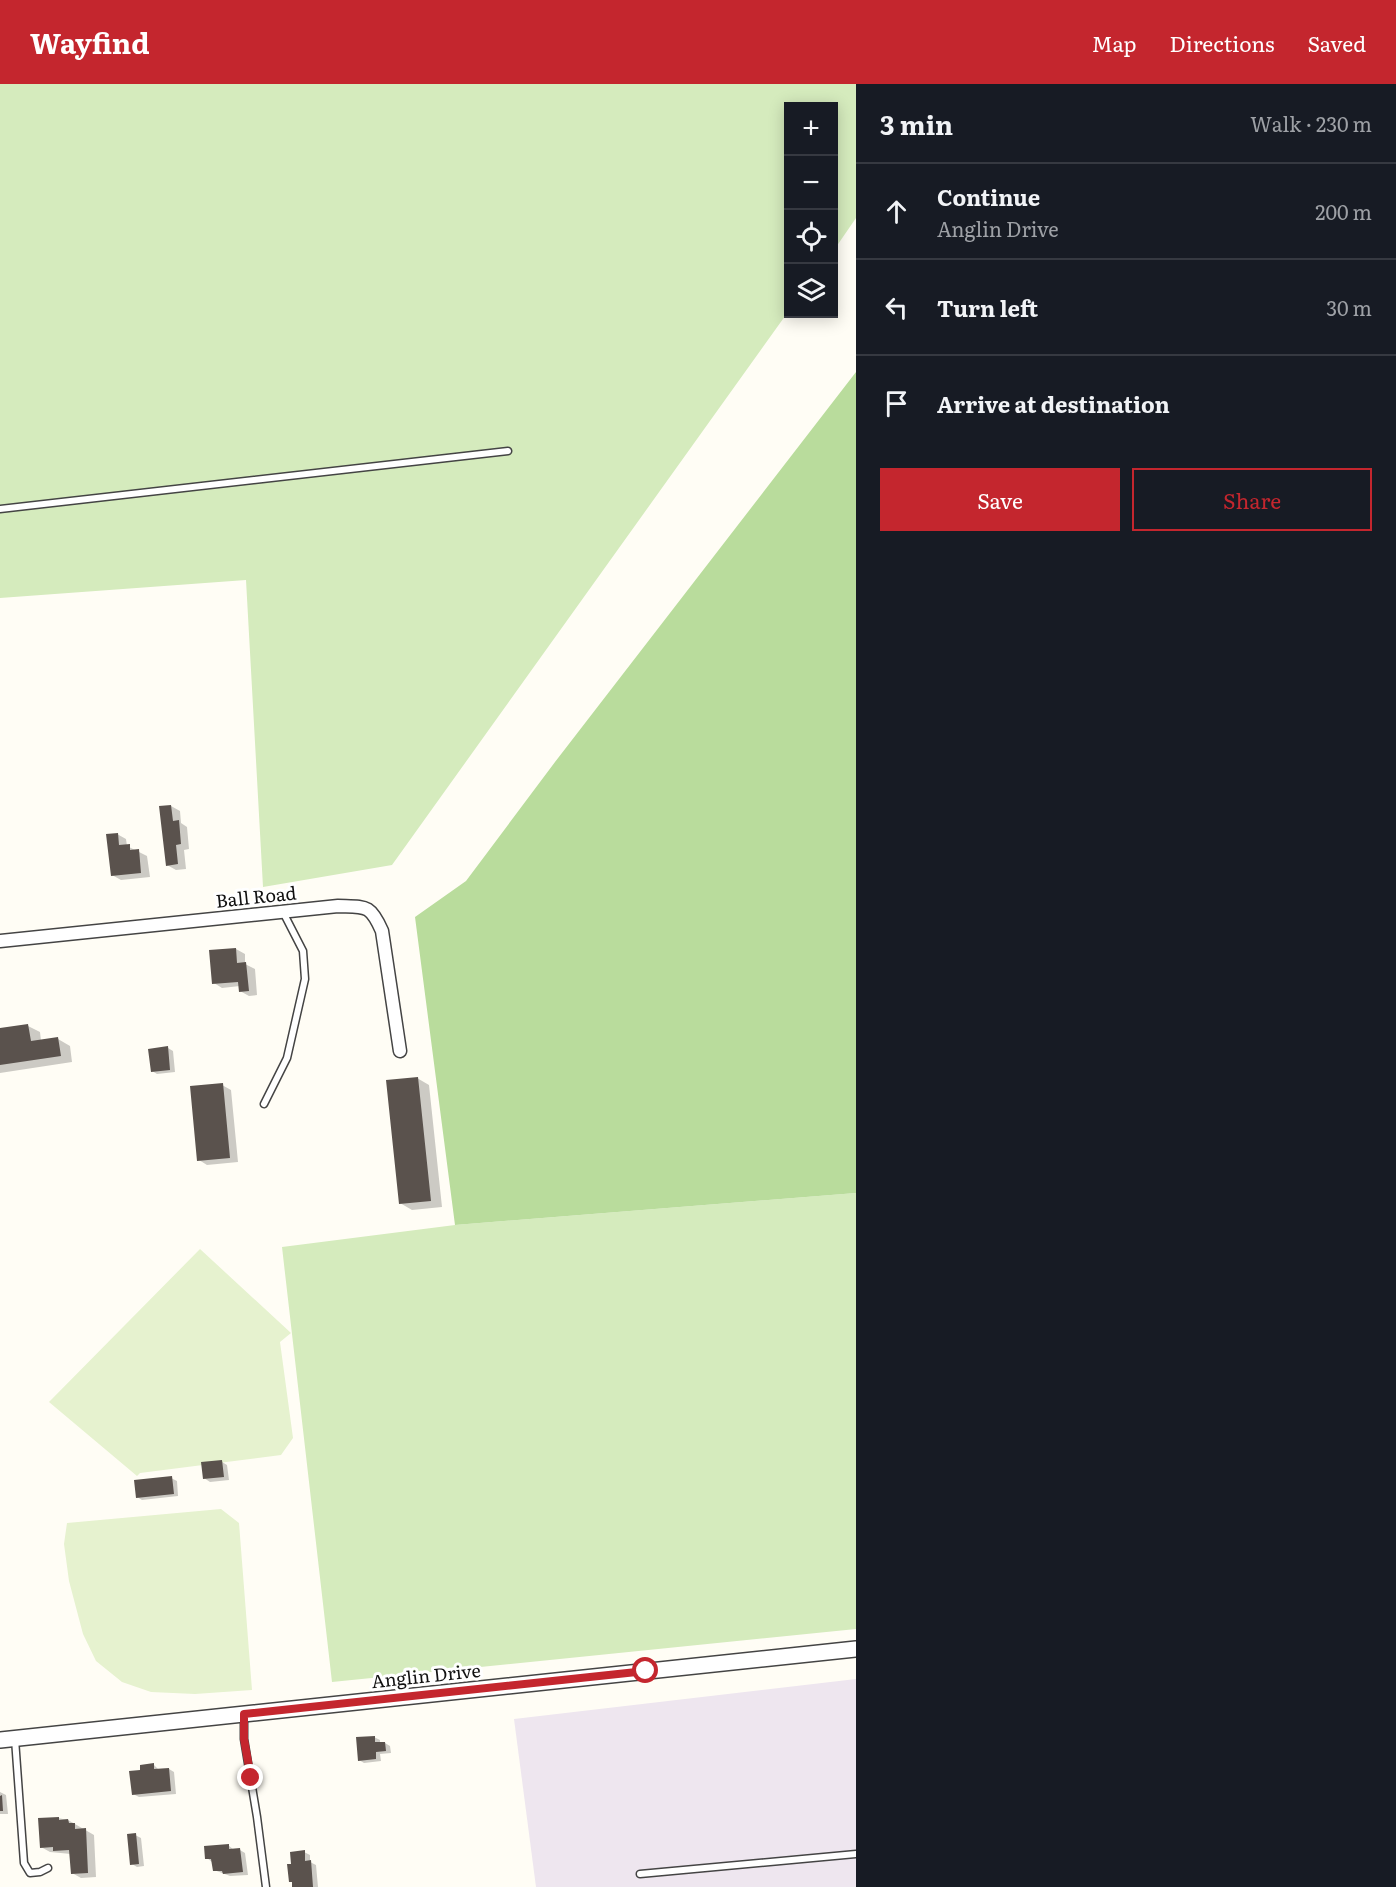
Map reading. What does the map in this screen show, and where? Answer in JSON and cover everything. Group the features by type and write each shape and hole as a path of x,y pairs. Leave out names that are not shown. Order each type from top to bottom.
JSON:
{"street":[{"name":"Ball Road","path":"0,941 338,906 362,907 374,914 382,931 400,1051"},
{"name":"Anglin Drive","path":"7,1739 856,1649"}],"lane":[{"path":"0,509 508,451"},
{"path":"264,1104 287,1058 306,979 303,951 283,912"},
{"path":"244,1714 244,1739 258,1817 266,1887"},
{"path":"7,1739 24,1863 30,1873 48,1868"},
{"path":"640,1874 856,1854"}],"shaded area":[{"path":"856,1679 856,1887 536,1887 514,1719"}],"green space":[{"path":"0,84 856,84 856,218 838,244 838,102 784,102 784,318 392,865 263,887 246,580 0,598"},
{"path":"856,372 856,1193 455,1225 415,917 466,881"},
{"path":"856,1193 856,1629 332,1682 282,1247 455,1225"},
{"path":"200,1249 291,1333 280,1342 293,1438 281,1455 140,1473 137,1476 49,1402"},
{"path":"221,1509 239,1523 252,1690 195,1694 151,1692 122,1682 96,1661 83,1634 69,1581 64,1544 67,1523"}],"building":[{"path":"171,805 173,821 179,820 181,844 176,845 178,864 166,866 159,806"},
{"path":"118,833 119,845 130,844 130,850 139,849 141,873 111,876 106,834"},
{"path":"236,948 237,963 246,962 249,991 239,992 238,982 212,984 209,950"},
{"path":"28,1024 31,1041 58,1037 61,1056 0,1065 0,1028"},
{"path":"168,1046 170,1070 151,1072 148,1049"},
{"path":"418,1077 431,1201 399,1204 386,1080"},
{"path":"223,1083 230,1158 197,1161 190,1086"},
{"path":"222,1460 224,1477 203,1479 201,1462"},
{"path":"172,1476 174,1494 136,1498 134,1480"},
{"path":"375,1736 375,1742 385,1742 386,1751 376,1752 376,1759 358,1761 356,1737"},
{"path":"154,1763 154,1769 169,1768 171,1791 132,1795 129,1771 140,1770 140,1765"},
{"path":"2,1795 3,1811 0,1811 0,1796"},
{"path":"59,1817 59,1820 68,1819 69,1823 75,1823 75,1829 86,1828 88,1873 71,1874 69,1850 53,1851 53,1847 40,1848 38,1818"},
{"path":"136,1833 139,1864 130,1865 127,1834"},
{"path":"229,1844 229,1849 240,1848 243,1872 223,1874 222,1871 213,1871 211,1859 205,1859 204,1846"},
{"path":"305,1850 305,1861 311,1860 313,1887 292,1887 292,1882 289,1882 287,1864 291,1864 290,1852"}],"route":[{"path":"251,1778 244,1739 244,1714 646,1671"}]}
